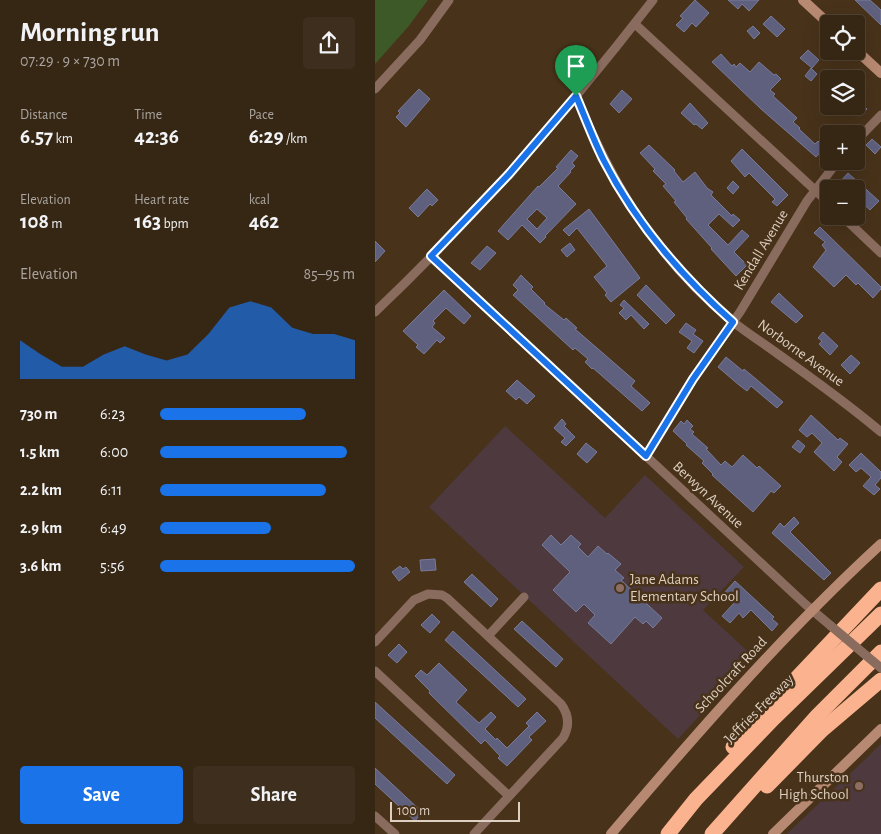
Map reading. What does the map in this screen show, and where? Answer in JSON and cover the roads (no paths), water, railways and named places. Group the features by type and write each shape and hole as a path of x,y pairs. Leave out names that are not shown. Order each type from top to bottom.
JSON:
{"highway":[{"path":"696,799 728,753 755,721 881,589"},
{"name":"Jeffries Freeway","path":"668,834 696,799 774,718 881,614"},
{"path":"712,834 817,716 881,652"},
{"path":"724,834 765,788 816,736 881,680"}],"main road":[{"path":"803,0 820,16"},
{"path":"865,58 881,73"},
{"name":"Schoolcraft Road","path":"611,834 699,732 812,610 881,544"},
{"path":"773,834 881,729"}],"street":[{"path":"375,90 420,40 449,0"},
{"path":"375,312 509,174 576,96 653,0"},
{"path":"635,24 820,195"},
{"name":"Norborne Avenue","path":"576,96 603,159 641,221 683,274 733,322 824,387 881,432"},
{"path":"865,132 881,115"},
{"name":"Kendall Avenue","path":"646,456 688,387 733,322 815,190 831,170"},
{"path":"851,225 881,253"},
{"name":"Berwyn Avenue","path":"431,256 812,610 881,668"},
{"path":"375,642 414,600 428,594 437,594 447,598 561,704 565,710 568,721 563,738 474,834"},
{"path":"488,636 524,598"},
{"path":"375,671 509,796"},
{"path":"375,816 395,834"}],"place":[{"name":"Jane Adams Elementary School","path":"620,588"},
{"name":"Thurston High School","path":"859,786"}]}
